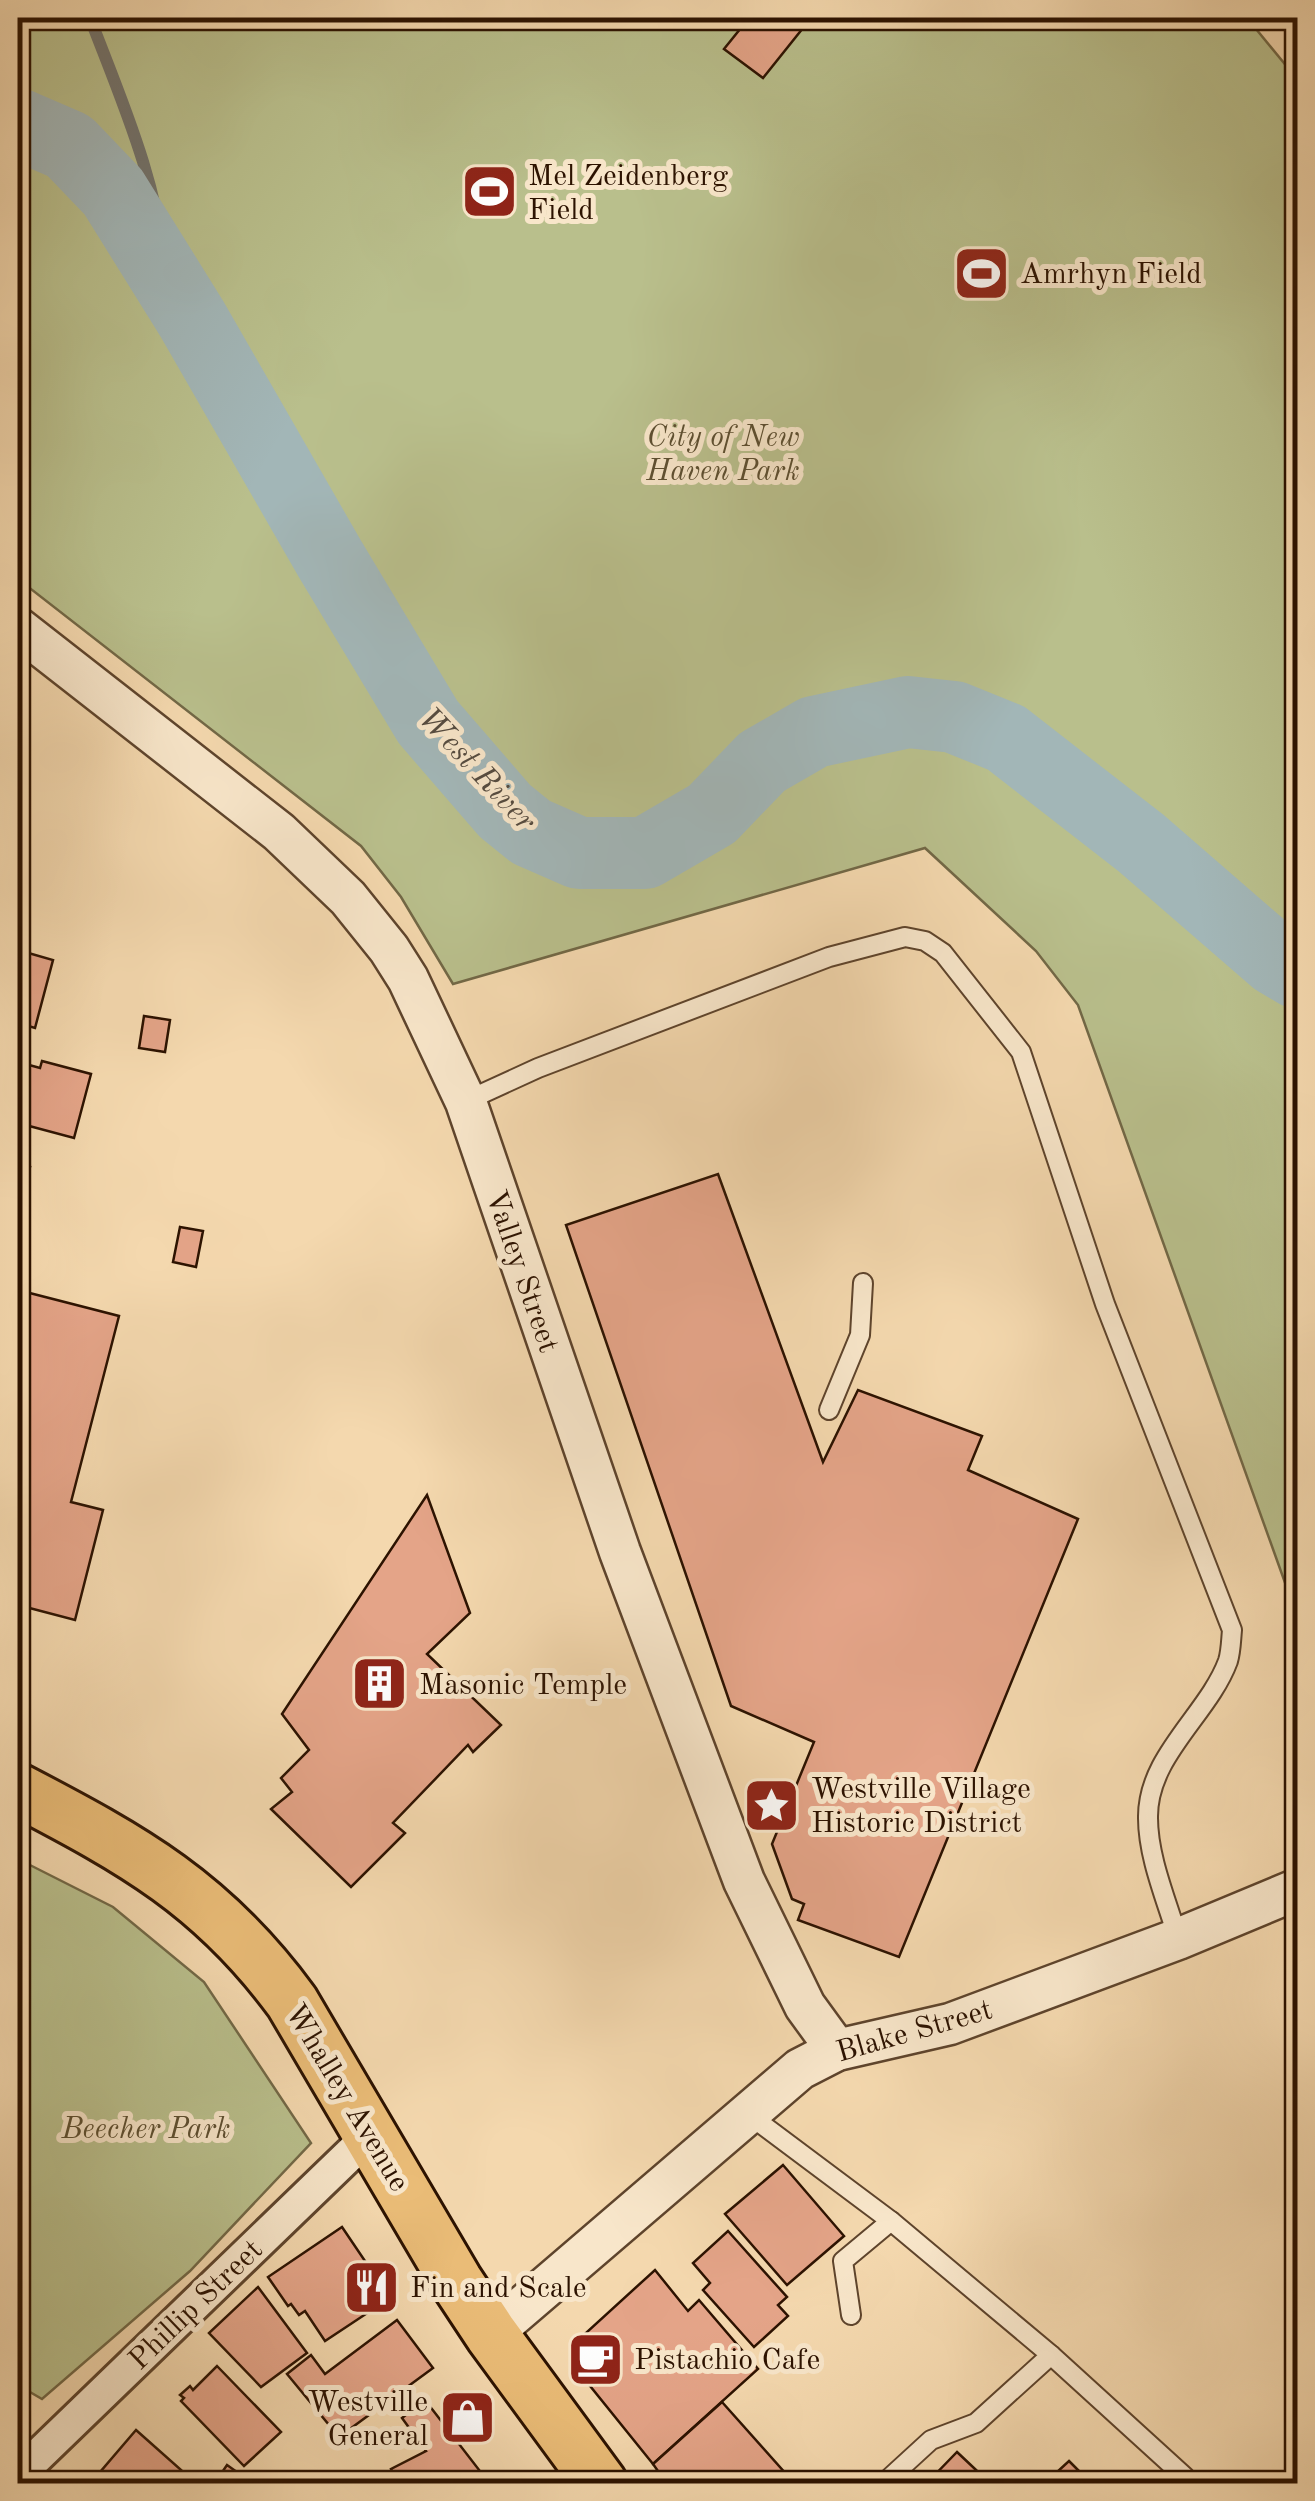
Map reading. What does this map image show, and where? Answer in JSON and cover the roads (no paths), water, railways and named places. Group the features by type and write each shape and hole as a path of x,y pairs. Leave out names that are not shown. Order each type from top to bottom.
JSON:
{"main road":[{"name":"Whalley Avenue","path":"18,1790 116,1842 216,1914 258,1956 292,2002 491,2334 601,2484"}],"street":[{"name":"Valley Street","path":"18,628 279,832 348,898 390,949 408,979 466,1102 602,1501 693,1751 778,1956 804,2006 837,2050"},
{"name":"Blake Street","path":"491,2334 800,2069 837,2050 950,2024 1178,1939 1280,1896"},
{"name":"Phillip Street","path":"18,2475 372,2133"}],"lane":[{"path":"466,1102 538,1068 829,957 905,937 925,941 943,953 1021,1052 1105,1304 1232,1630 1229,1658 1206,1704 1172,1748 1152,1790 1148,1818 1152,1845 1178,1939"},
{"path":"829,1410 860,1335 863,1283"},
{"path":"748,2114 891,2221 1051,2355 1185,2478"},
{"path":"851,2315 843,2260 891,2221"},
{"path":"883,2484 932,2440 976,2423 1051,2355"}],"waterway":[{"path":"90,18 148,177 166,277"},
{"name":"West River","path":"18,124 69,146 113,192 192,319 428,722 505,811 531,832 579,853 645,853 712,814 762,762 814,732 908,712 954,717 1006,738 1141,843 1276,960 1298,973"}],"place":[{"name":"Mel Zeidenberg Field","path":"489,192"},
{"name":"Amrhyn Field","path":"981,273"},
{"name":"Masonic Temple","path":"380,1684"},
{"name":"Westville Village Historic District","path":"772,1805"},
{"name":"Fin and Scale","path":"371,2287"},
{"name":"Pistachio Cafe","path":"595,2359"},
{"name":"Westville General","path":"467,2418"}],"park label":[{"name":"City of New Haven Park","path":"723,453"},
{"name":"Beecher Park","path":"146,2128"}]}
